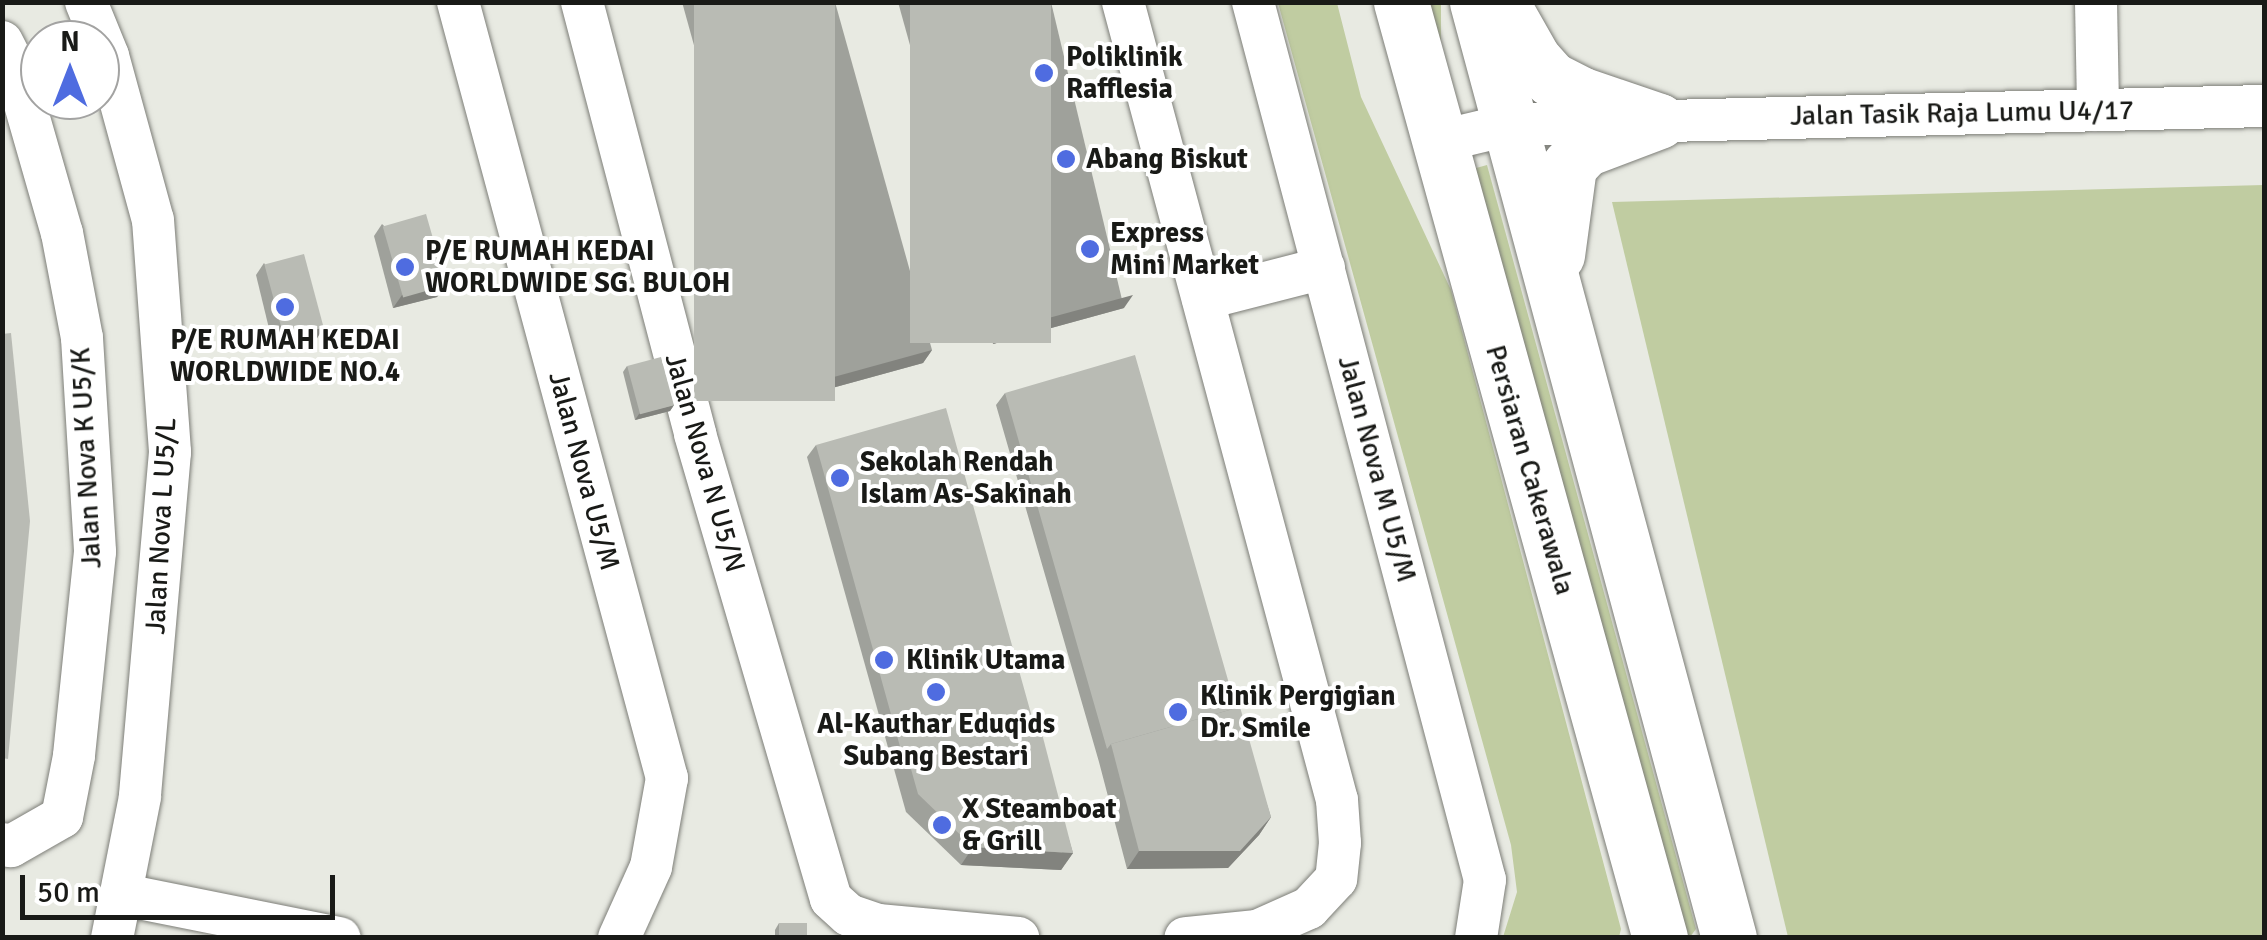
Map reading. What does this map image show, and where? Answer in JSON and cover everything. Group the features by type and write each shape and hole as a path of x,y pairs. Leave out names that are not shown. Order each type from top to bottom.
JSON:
{"street":[{"name":"Jalan Nova L U5/L","path":"86,2 108,56 153,220 170,452 140,796 124,895 112,938"},
{"name":"Jalan Nova U5/M","path":"458,2 667,778 651,868 619,938"},
{"name":"Jalan Nova N U5/N","path":"582,2 700,453 832,899 849,914 878,925 1018,938"},
{"path":"1123,2 1337,800 1340,843 1336,878 1309,908 1256,930 1185,938"},
{"name":"Jalan Nova M U5/M","path":"1253,2 1485,880 1476,938"},
{"name":"Persiaran Cakerawala","path":"1401,2 1657,933"},
{"path":"1477,2 1729,938"},
{"path":"1501,2 1534,60 1551,78 1580,94 1658,121"},
{"path":"2096,2 2098,110"},
{"name":"Jalan Nova K U5/K","path":"2,42 14,66 62,233 82,338 95,552 74,756 62,818 11,846 2,844"},
{"name":"Jalan Tasik Raja Lumu U4/17","path":"1437,142 1508,125 2264,106"},
{"path":"1554,284 1569,166 1585,150 1658,121"},
{"path":"1204,300 1324,268"},
{"path":"124,895 340,938"}],"green space":[{"path":"1278,3 1337,3 1361,97 1451,290 1621,929 1619,937 1503,937 1517,892 1511,845"},
{"path":"1426,3 1441,3 1441,100 1426,100"},
{"path":"1487,165 1696,929 1690,937 1678,935 1469,170"},
{"path":"2264,185 2264,937 1788,937 1612,202"}],"building":[{"path":"694,2 835,2 835,401 694,401"},
{"path":"910,2 1051,2 1051,343 910,343"},
{"name":"P/E RUMAH KEDAI WORLDWIDE SG. BULOH","path":"426,214 446,285 403,298 383,226"},
{"name":"P/E RUMAH KEDAI WORLDWIDE NO.4","path":"304,254 324,327 284,338 264,265"},
{"path":"11,333 30,521 8,759 2,758 2,334"},
{"path":"1135,355 1236,708 1111,744 1107,749 1005,393"},
{"path":"661,357 674,405 640,414 627,366"},
{"path":"946,408 1035,728 909,762 906,768 816,445"},
{"path":"1240,707 1271,817 1240,851 1139,851 1111,744"},
{"path":"1040,726 1073,853 973,847 918,794 909,762"},
{"path":"779,923 807,923 807,938 779,938"}],"place":[{"name":"Poliklinik Rafflesia","path":"1044,73"},
{"name":"Abang Biskut","path":"1066,159"},
{"name":"Express Mini Market","path":"1090,249"},
{"name":"P/E RUMAH KEDAI WORLDWIDE SG. BULOH","path":"405,267"},
{"name":"P/E RUMAH KEDAI WORLDWIDE NO.4","path":"285,307"},
{"name":"Sekolah Rendah Islam As-Sakinah","path":"840,478"},
{"name":"Klinik Utama","path":"884,660"},
{"name":"Al-Kauthar Eduqids Subang Bestari","path":"936,692"},
{"name":"Klinik Pergigian Dr. Smile","path":"1178,712"},
{"name":"X Steamboat & Grill","path":"942,825"}]}
